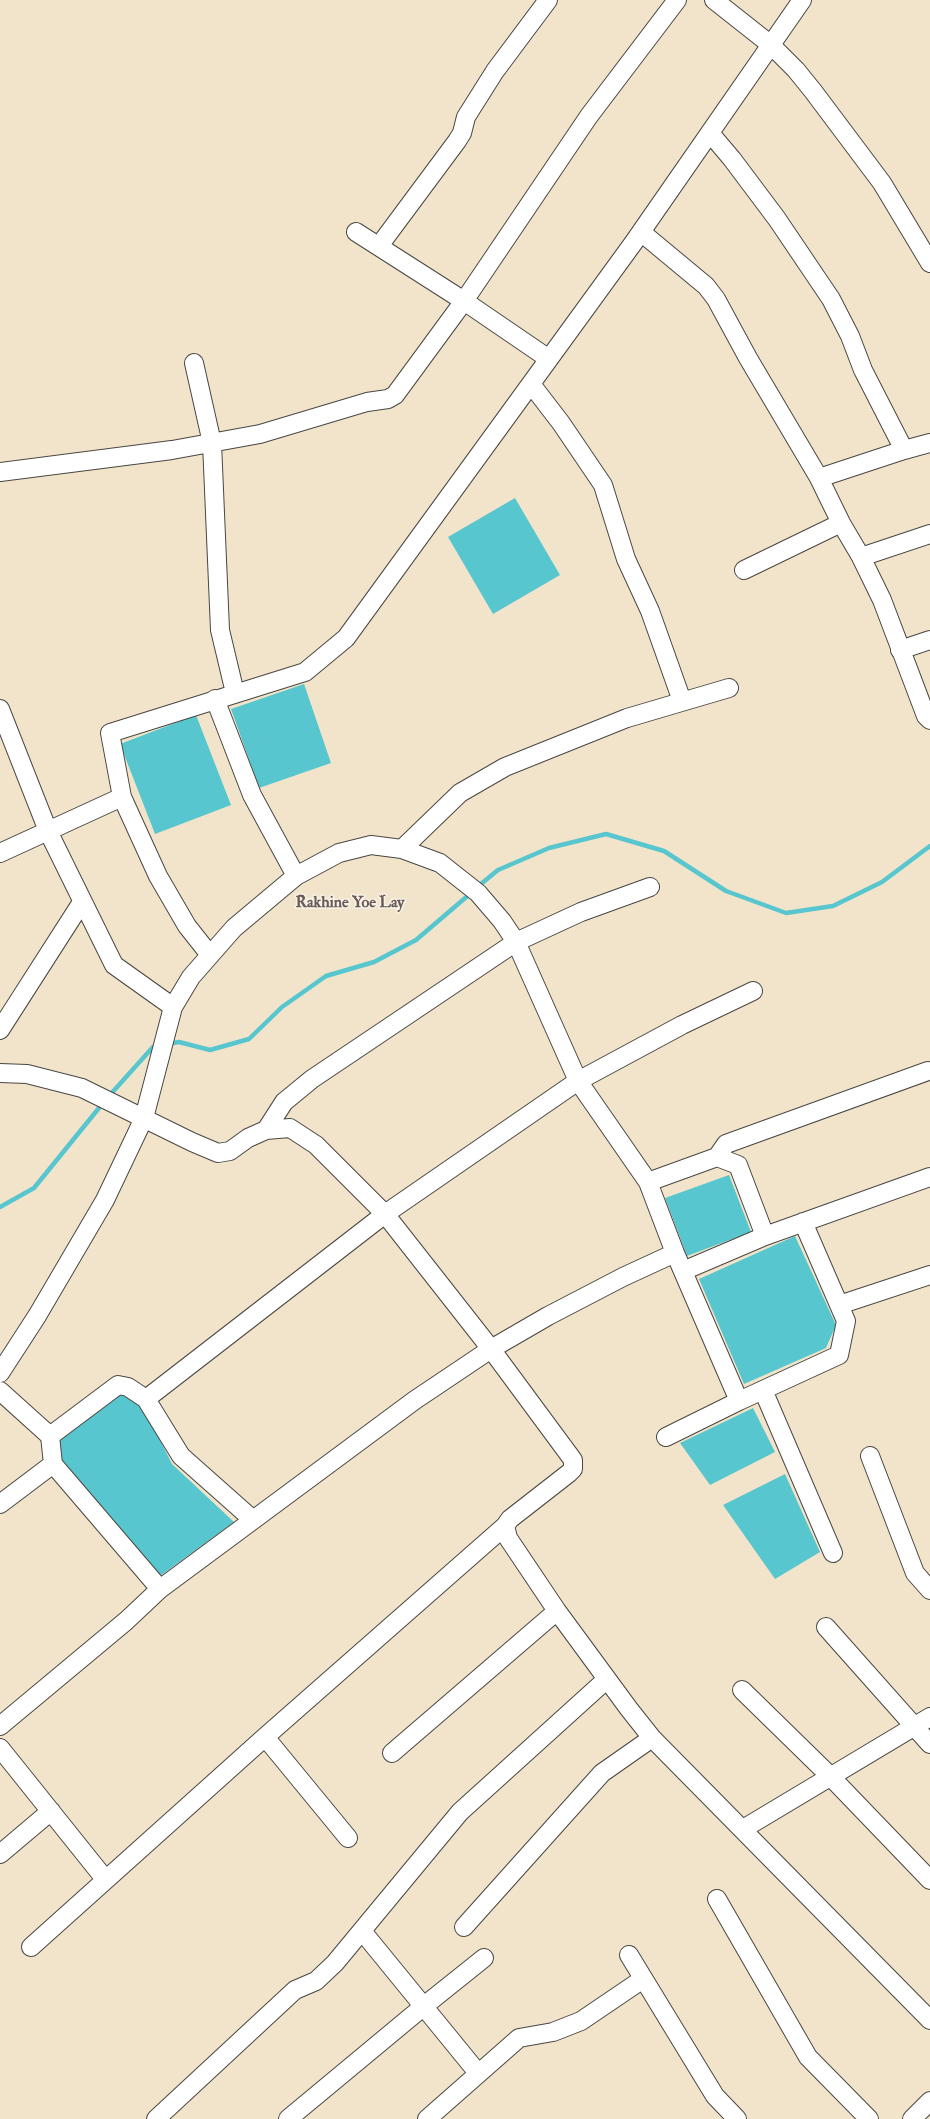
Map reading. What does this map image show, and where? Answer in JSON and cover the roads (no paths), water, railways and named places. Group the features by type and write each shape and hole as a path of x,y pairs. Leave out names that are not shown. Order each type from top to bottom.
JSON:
{"street":[{"path":"379,246 457,141 462,133 466,117 495,71 548,0"},
{"path":"0,472 212,443 260,434 309,421 366,402 388,399 395,395 464,301 589,116 677,0"},
{"path":"714,0 771,45 796,70 854,144 882,183 930,263"},
{"path":"210,955 187,926 158,876 122,797 110,733 305,672 346,638 640,232 802,0"},
{"path":"710,133 732,159 777,219 831,299 850,336 863,370 904,450"},
{"path":"356,232 464,301 549,359"},
{"path":"640,232 706,286 716,299 748,358 819,478 841,523 861,557 882,600 926,716 930,720"},
{"path":"194,363 212,443 220,630 235,693"},
{"path":"531,384 561,423 603,485 626,559 650,611 682,702"},
{"path":"819,478 930,443"},
{"path":"744,570 841,523"},
{"path":"861,557 930,534"},
{"path":"900,650 930,640"},
{"path":"402,848 460,793 505,767 628,718 729,688"},
{"path":"215,699 252,795 296,876"},
{"path":"0,708 5,734 48,831 114,965 173,1007"},
{"path":"0,853 122,797"},
{"path":"0,1373 37,1316 106,1200 144,1118 173,1007 191,977 234,928 296,876 339,853 371,845 402,848 440,864 478,893 502,921 516,942 578,1081 648,1182 675,1254 739,1401"},
{"path":"266,1130 284,1102 312,1080 516,942 581,912 650,887"},
{"path":"0,1030 82,902"},
{"path":"146,1399 385,1214 578,1081 682,1025 753,991"},
{"path":"648,1182 717,1157 726,1144 928,1070"},
{"path":"0,1073 27,1074 82,1088 192,1142 218,1153 230,1151 248,1138 266,1130 290,1128 316,1145 385,1214 491,1349 573,1460 573,1469 569,1473 510,1519 505,1526 105,1879 31,1947"},
{"path":"717,1157 738,1165 765,1236"},
{"path":"683,1271 765,1236 930,1177"},
{"path":"666,1437 839,1354 846,1321 803,1222"},
{"path":"0,1726 126,1621 160,1589 252,1519 415,1400 491,1349 548,1316 623,1277 675,1254"},
{"path":"839,1305 930,1275"},
{"path":"50,1436 118,1385 128,1387 146,1399 181,1456 252,1519"},
{"path":"763,1390 833,1553"},
{"path":"0,1391 50,1436 53,1464 160,1589"},
{"path":"870,1456 915,1573 930,1590"},
{"path":"0,1504 53,1464"},
{"path":"505,1526 508,1538 557,1611 652,1738 930,2020"},
{"path":"392,1753 557,1611"},
{"path":"826,1627 930,1744"},
{"path":"156,2119 295,1990 316,1981 335,1963 460,1812 607,1679"},
{"path":"742,1690 830,1776 930,1880"},
{"path":"743,1829 930,1717"},
{"path":"265,1737 348,1838"},
{"path":"464,1927 602,1773 652,1738"},
{"path":"0,1748 105,1879"},
{"path":"0,1854 51,1811"},
{"path":"716,1899 808,2057 869,2119"},
{"path":"362,1931 478,2073"},
{"path":"628,1955 715,2096 737,2119"},
{"path":"288,2119 484,1958"},
{"path":"427,2119 519,2038 553,2032 581,2022 643,1979"},
{"path":"912,2119 930,2101"}],"water":[{"path":"515,498 560,575 493,614 448,537"},
{"path":"304,684 331,763 259,788 231,709"},
{"path":"196,715 231,805 155,834 120,744"},
{"path":"729,1175 751,1232 687,1256 665,1198"},
{"path":"795,1236 836,1325 826,1348 744,1384 699,1279"},
{"path":"120,1394 128,1394 141,1402 172,1464 234,1522 160,1576 61,1462 60,1440"},
{"path":"753,1408 775,1452 710,1485 680,1443"},
{"path":"785,1474 820,1552 775,1579 723,1505"}],"waterway":[{"path":"476,888 498,870 549,848 606,834 664,851 726,891 786,913 833,906 882,882 930,846"},
{"path":"168,1044 179,1042 210,1050 249,1039 282,1007 326,976 374,962 416,940 471,893"},
{"path":"109,1096 153,1047 159,1046"},
{"path":"0,1207 34,1188 103,1103"}],"district":[{"name":"Rakhine Yoe Lay","path":"350,904"}]}
